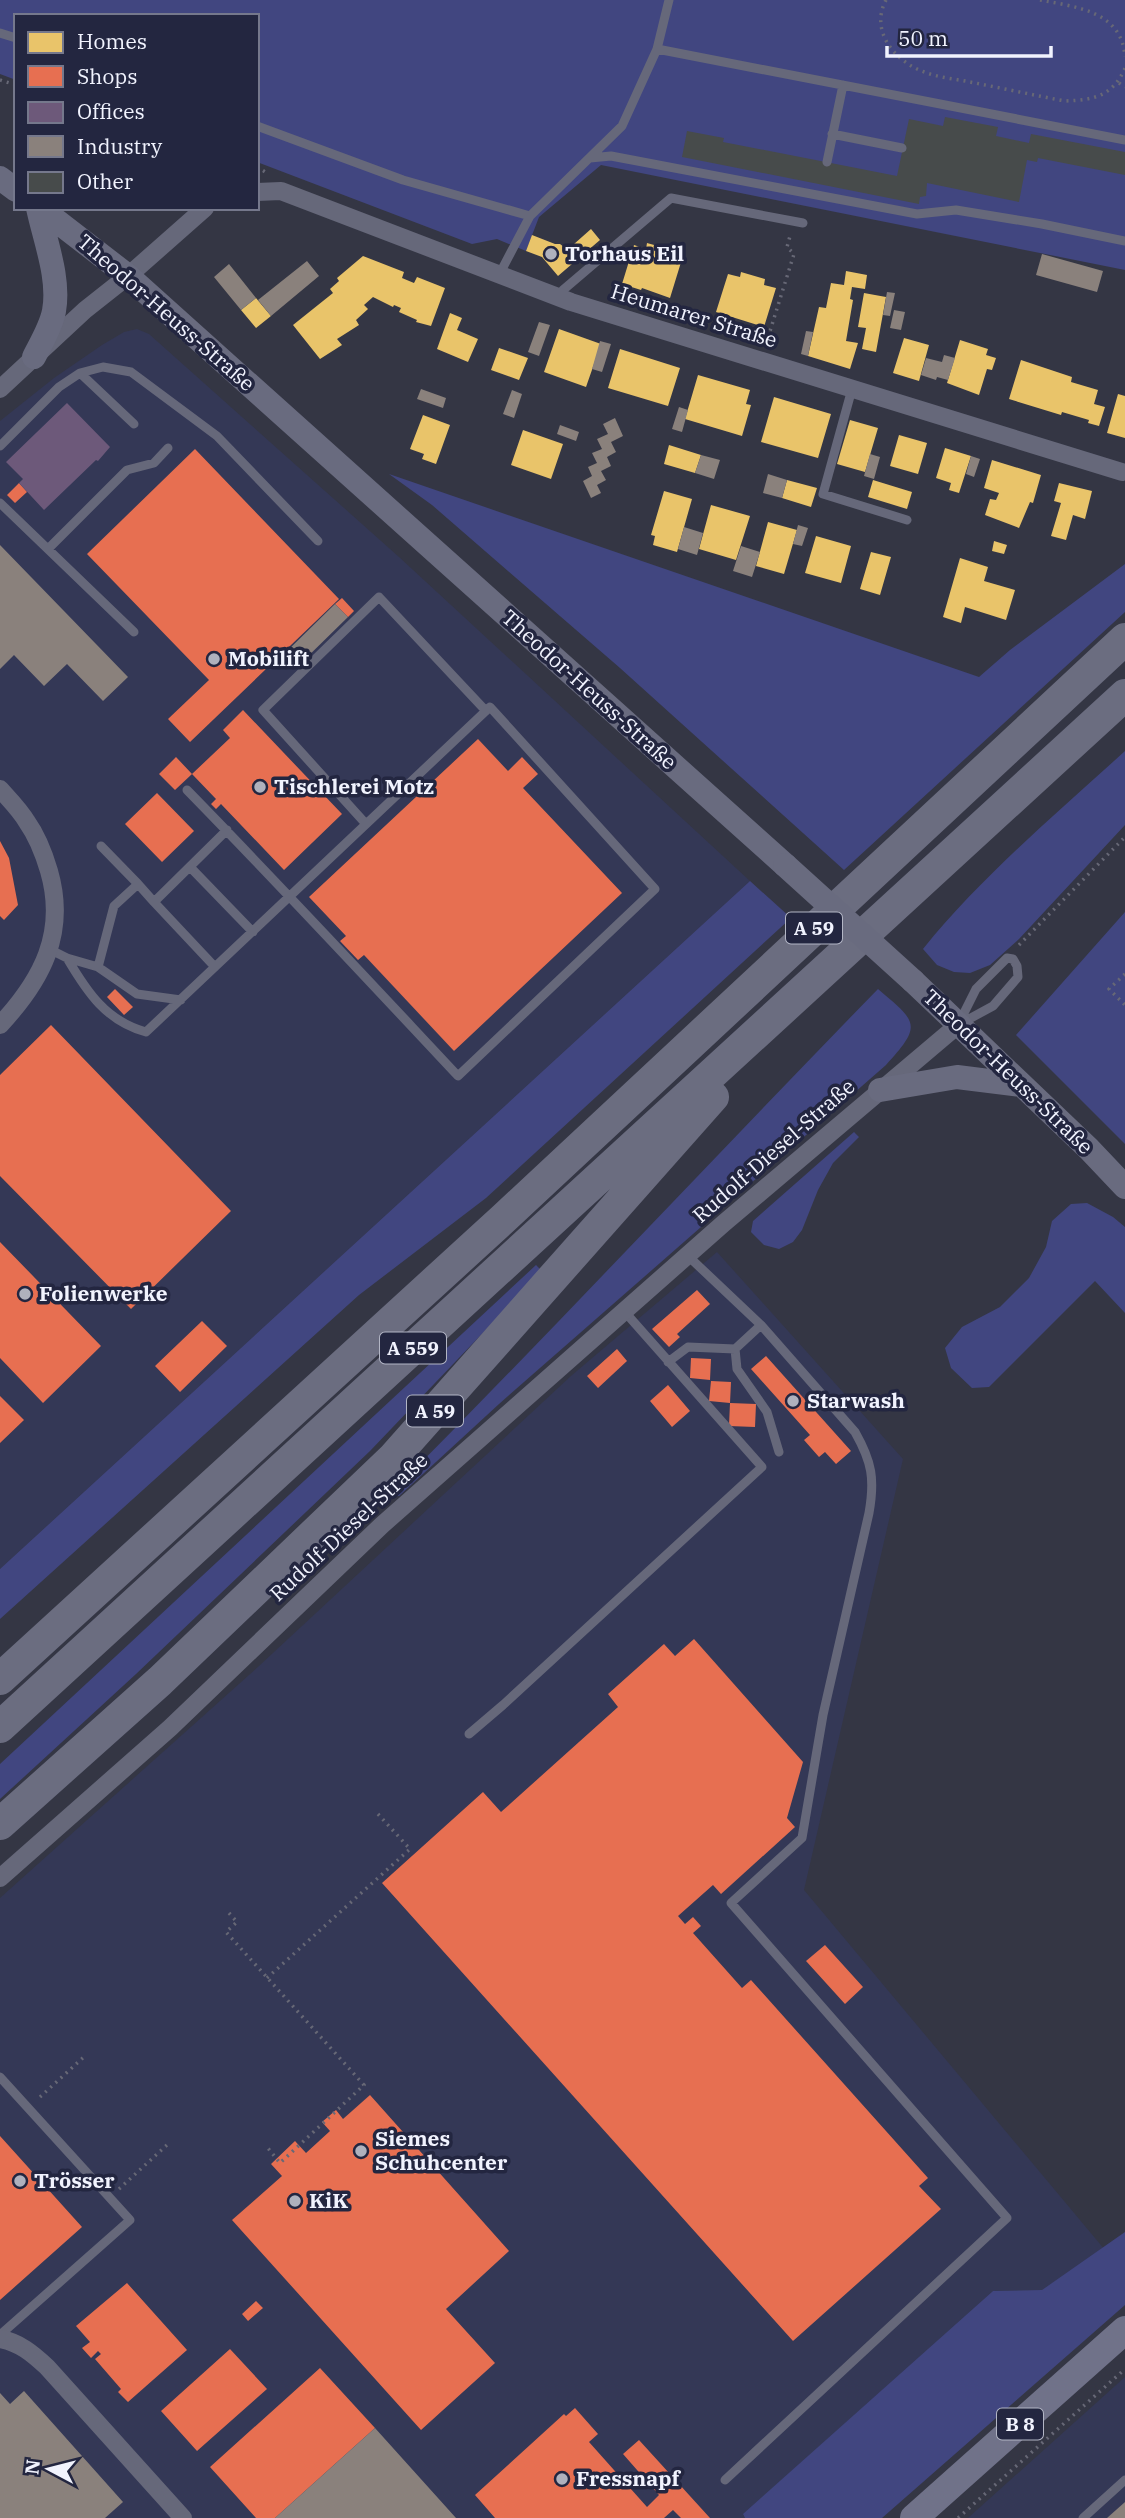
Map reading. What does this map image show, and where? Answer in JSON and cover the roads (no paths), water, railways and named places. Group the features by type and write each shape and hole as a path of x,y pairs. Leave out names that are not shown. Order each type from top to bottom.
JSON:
{"highway":[{"name":"A 59","path":"0,1679 504,1217 1125,639"},
{"name":"A 59","path":"0,1824 160,1681 393,1458 825,970 1125,695"},
{"name":"A 559","path":"0,1727 825,970"}],"main road":[{"path":"34,357 53,315 55,300 39,210"},
{"name":"Theodor-Heuss-Straße","path":"42,210 128,276 785,865 913,981 1089,1149 1125,1187"},
{"path":"880,1090 957,1077 1021,1085"},
{"name":"B 8","path":"914,2518 1125,2330"}],"street":[{"name":"Heumarer Straße","path":"259,192 281,191 560,297 1122,472"},
{"path":"0,389 85,310 203,210"},
{"path":"0,789 28,822 44,854 54,889 55,926 41,971 26,995 0,1025"},
{"name":"Rudolf-Diesel-Straße","path":"0,1878 170,1728 382,1525 624,1311 958,1026"},
{"path":"0,2337 32,2352 183,2518"}],"lane":[{"path":"500,273 530,216 622,126 657,49 668,0"},
{"path":"657,49 1125,141"},
{"path":"827,162 843,85"},
{"path":"259,126 403,180 530,216"},
{"path":"832,134 902,148"},
{"path":"590,158 611,156 917,214 956,210 1125,242"},
{"path":"560,297 564,290 671,198 798,222"},
{"path":"0,446 59,387 80,373 103,367 131,372 217,436 318,541"},
{"path":"80,373 134,424"},
{"path":"852,388 823,494 907,520"},
{"path":"48,549 127,470 153,463 167,448"},
{"path":"0,503 134,632"},
{"path":"366,824 263,710 379,597 486,710"},
{"path":"67,958 88,993 128,1027 146,1032 290,897 489,707 655,889 457,1076 290,897 227,830 187,790"},
{"path":"154,902 227,830"},
{"path":"102,846 215,967"},
{"path":"190,867 253,932"},
{"path":"97,967 114,906 138,884"},
{"path":"49,949 67,958 97,967 136,994 181,1000"},
{"path":"1007,958 1013,959 1018,977 993,1006 958,1026 976,989 1007,958"},
{"path":"688,1256 761,1325 855,1432 872,1469 873,1491 822,1715 802,1838 731,1903 1007,2218 725,2480"},
{"path":"469,1734 762,1467 624,1311"},
{"path":"668,1362 688,1347 736,1349 761,1325"},
{"path":"736,1349 737,1369 767,1412 779,1452"},
{"path":"0,2077 130,2220 0,2337"},
{"path":"1083,2518 1125,2480"}],"place":[{"name":"Torhaus Eil","path":"551,254"},
{"name":"Mobilift","path":"214,659"},
{"name":"Tischlerei Motz","path":"260,787"},
{"name":"Folienwerke","path":"25,1294"},
{"name":"Starwash","path":"793,1401"},
{"name":"Siemes Schuhcenter","path":"361,2151"},
{"name":"Trösser","path":"20,2181"},
{"name":"KiK","path":"295,2201"},
{"name":"Fressnapf","path":"562,2479"}]}
